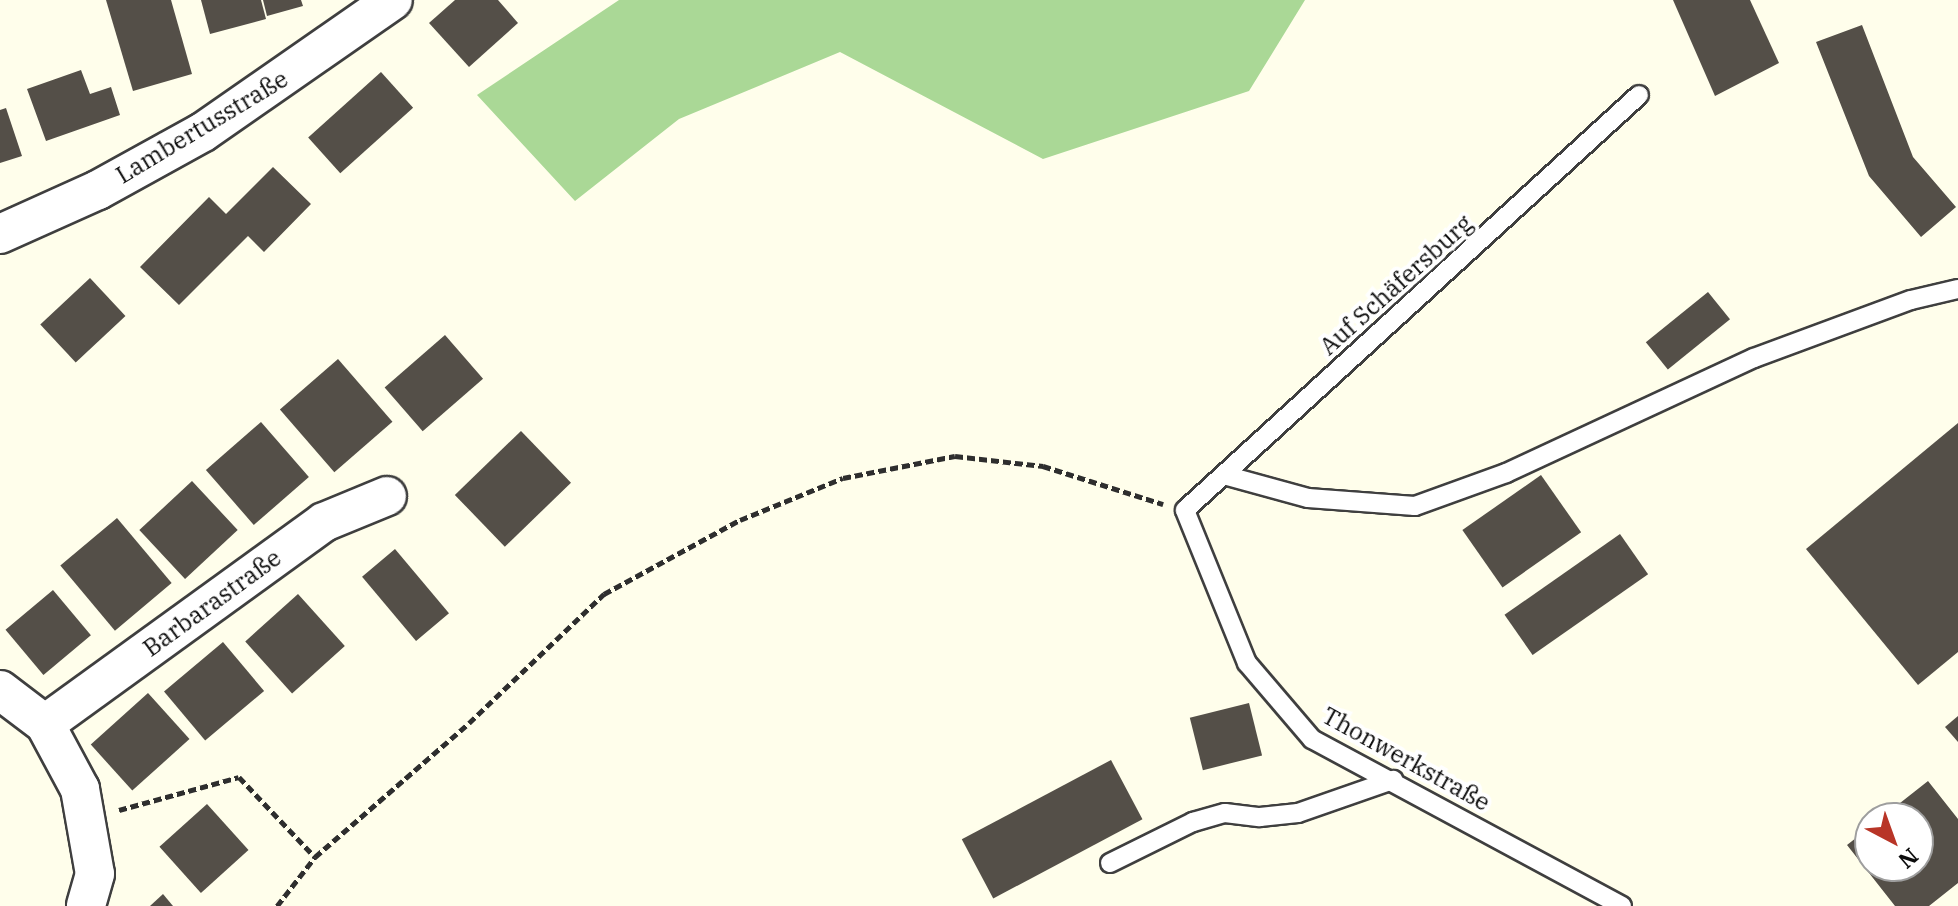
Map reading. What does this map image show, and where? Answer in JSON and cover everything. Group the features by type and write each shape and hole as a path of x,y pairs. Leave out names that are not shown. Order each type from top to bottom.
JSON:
{"street":[{"name":"Lambertusstraße","path":"0,234 98,190 203,132 345,38 393,0"},
{"name":"Barbarastraße","path":"45,724 324,522 387,496"},
{"path":"0,690 45,724 80,789 88,816 95,874 86,906"}],"lane":[{"name":"Auf Schäfersburg","path":"1185,510 1639,95"},
{"path":"1224,475 1308,498 1415,506 1506,473 1754,358 1911,300 1958,289"},
{"name":"Thonwerkstraße","path":"1185,510 1247,663 1312,739 1622,906"},
{"path":"1110,863 1193,822 1225,813 1298,813 1393,780"}],"path":[{"path":"277,906 315,857 469,723 604,594 740,520 843,478 955,456 1043,466 1185,510"},
{"path":"145,806 239,777 315,857"}],"green space":[{"path":"619,0 1305,0 1249,91 1043,159 840,52 679,119 575,201 477,95"}],"building":[{"path":"106,0 171,0 192,74 133,91"},
{"path":"201,0 261,0 266,19 210,34"},
{"path":"263,0 301,0 303,6 267,16"},
{"path":"455,0 498,0 518,23 469,67 429,23"},
{"path":"1673,0 1750,0 1779,63 1715,96"},
{"path":"1862,25 1913,157 1956,207 1921,237 1869,176 1816,42"},
{"path":"81,70 90,94 111,87 120,115 46,141 27,89"},
{"path":"381,72 413,108 340,173 308,138"},
{"path":"6,108 22,156 0,163 0,110"},
{"path":"273,167 311,204 264,252 248,236 179,305 140,267 209,197 226,214"},
{"path":"90,278 125,316 76,362 40,324"},
{"path":"1708,292 1730,319 1668,370 1646,342"},
{"path":"445,335 483,379 423,431 385,387"},
{"path":"338,359 392,422 334,472 280,410"},
{"path":"261,422 309,477 254,525 206,470"},
{"path":"1958,423 1958,652 1918,685 1806,549"},
{"path":"521,431 571,483 505,547 455,495"},
{"path":"1541,475 1581,532 1503,587 1462,530"},
{"path":"192,481 238,530 185,579 139,530"},
{"path":"117,518 172,583 115,631 60,566"},
{"path":"1620,534 1648,574 1533,655 1504,615"},
{"path":"395,549 449,613 416,641 362,577"},
{"path":"53,590 91,635 43,675 6,630"},
{"path":"298,594 345,646 292,694 245,642"},
{"path":"223,642 264,691 205,741 164,691"},
{"path":"148,693 189,739 132,791 91,745"},
{"path":"1249,703 1262,755 1203,770 1190,718"},
{"path":"1958,716 1958,742 1945,727"},
{"path":"1111,760 1142,819 993,898 962,839"},
{"path":"1928,781 1958,819 1958,883 1929,906 1895,906 1876,882 1934,882 1934,802 1901,802"},
{"path":"207,804 248,850 201,893 159,847"},
{"path":"1854,840 1854,854 1847,845"},
{"path":"163,894 173,906 150,906"}]}
